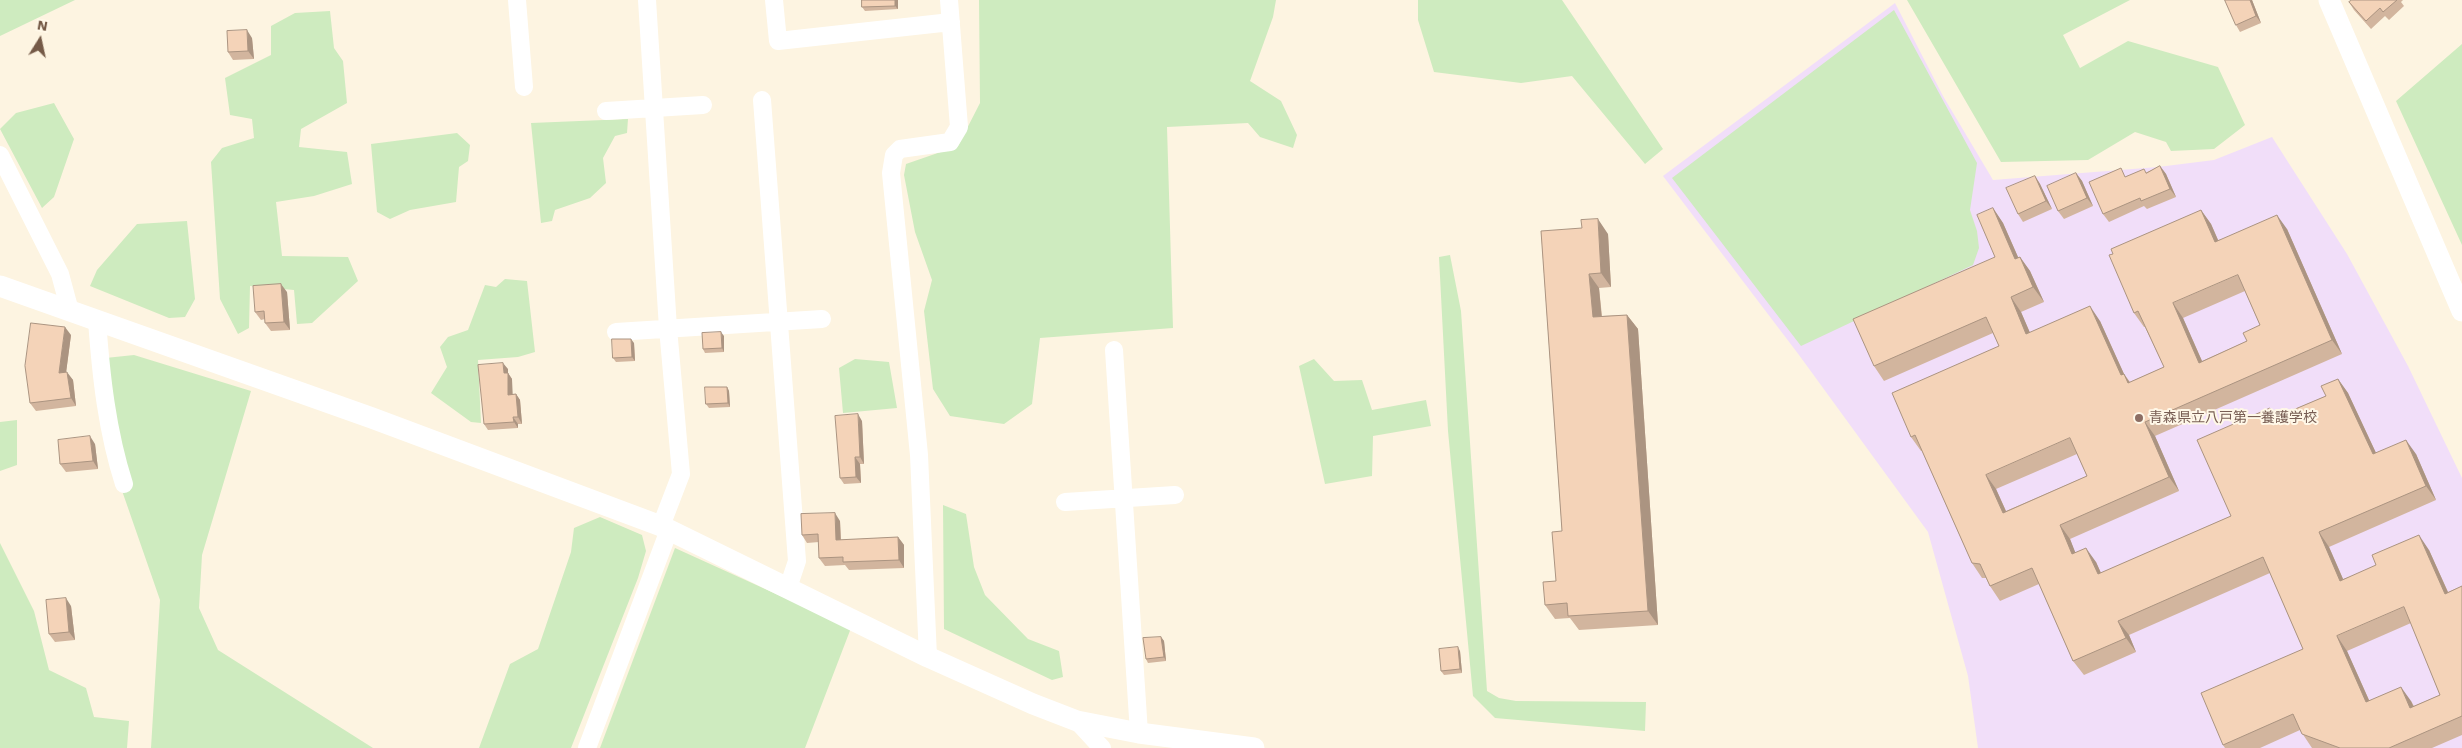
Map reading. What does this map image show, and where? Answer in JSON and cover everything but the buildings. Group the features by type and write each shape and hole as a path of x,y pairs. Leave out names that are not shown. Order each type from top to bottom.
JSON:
{"street":[{"path":"517,0 524,87"},
{"path":"587,748 665,528 681,474 668,328 656,108 647,0"},
{"path":"774,0 778,41 951,22"},
{"path":"928,657 919,455 891,173 894,154 900,149 950,142 958,127 949,0"},
{"path":"2336,3 2462,312"},
{"path":"762,100 797,561 788,588"},
{"path":"606,111 703,105"},
{"path":"0,154 60,274 70,311"},
{"path":"0,286 372,418 665,528 928,657 1077,721 1140,733 1254,748"},
{"path":"616,332 822,319"},
{"path":"97,320 101,372 112,443 124,484"},
{"path":"1114,350 1140,733"},
{"path":"1065,502 1175,495"},
{"path":"1077,721 1102,748"}],"shaded area":[{"name":"青森県立八戸第一養護学校","path":"1895,3 1943,96 1993,180 2158,167 2214,160 2272,137 2347,254 2408,366 2462,478 2462,748 1978,748 1968,676 1928,532 1799,355 1663,176"}],"green space":[{"path":"0,0 75,0 0,36"},
{"path":"979,0 1276,0 1273,17 1250,81 1281,101 1297,135 1293,148 1260,137 1248,123 1167,127 1173,328 1040,338 1032,404 1004,424 950,416 933,389 924,311 932,280 915,232 904,175 906,164 958,146 980,103"},
{"path":"1418,0 1562,0 1663,149 1645,164 1572,76 1521,83 1434,72 1418,20"},
{"path":"1907,0 2130,0 2063,35 2080,68 2128,41 2218,67 2245,125 2214,149 2171,151 2166,142 2135,132 2088,160 2001,162"},
{"path":"1894,10 1977,163 1970,210 1977,231 1979,248 1973,265 1801,346 1672,178"},
{"path":"330,11 334,48 343,61 347,103 301,129 299,147 347,152 352,184 314,196 276,202 282,256 348,257 358,281 312,323 297,324 294,290 250,286 249,328 238,334 220,299 211,162 222,148 254,138 252,119 230,115 225,78 271,55 271,26 295,13"},
{"path":"2462,44 2462,245 2396,101"},
{"path":"54,103 74,139 54,197 42,208 0,129 16,113"},
{"path":"628,119 627,133 615,136 603,158 606,183 590,198 555,210 552,221 541,223 531,123"},
{"path":"457,133 470,145 468,161 459,167 456,202 410,210 390,219 377,212 371,144"},
{"path":"187,221 195,299 185,317 169,318 90,286 97,270 137,224"},
{"path":"1450,255 1461,311 1487,691 1499,698 1516,701 1646,702 1645,731 1495,718 1473,696 1448,431 1439,257"},
{"path":"505,279 527,281 535,352 518,357 478,360 481,423 471,422 431,393 447,367 440,347 448,337 468,330 485,285 496,287"},
{"path":"134,355 251,391 202,555 199,608 218,650 373,748 151,748 160,600 111,459 96,359"},
{"path":"855,359 889,362 897,408 843,413 839,368"},
{"path":"1314,359 1334,381 1362,380 1372,410 1426,400 1431,426 1373,436 1372,476 1325,484 1299,366"},
{"path":"17,420 17,465 0,471 0,422"},
{"path":"943,505 966,514 974,567 985,595 1028,639 1059,651 1063,677 1052,680 944,629"},
{"path":"600,517 642,535 646,551 638,578 571,748 479,748 510,664 538,649 571,552 574,528"},
{"path":"0,543 34,611 49,670 86,688 94,717 129,721 127,748 0,748"},
{"path":"675,548 851,628 805,748 600,748"}],"place":[{"name":"青森県立八戸第一養護学校","path":"2139,418"}]}
